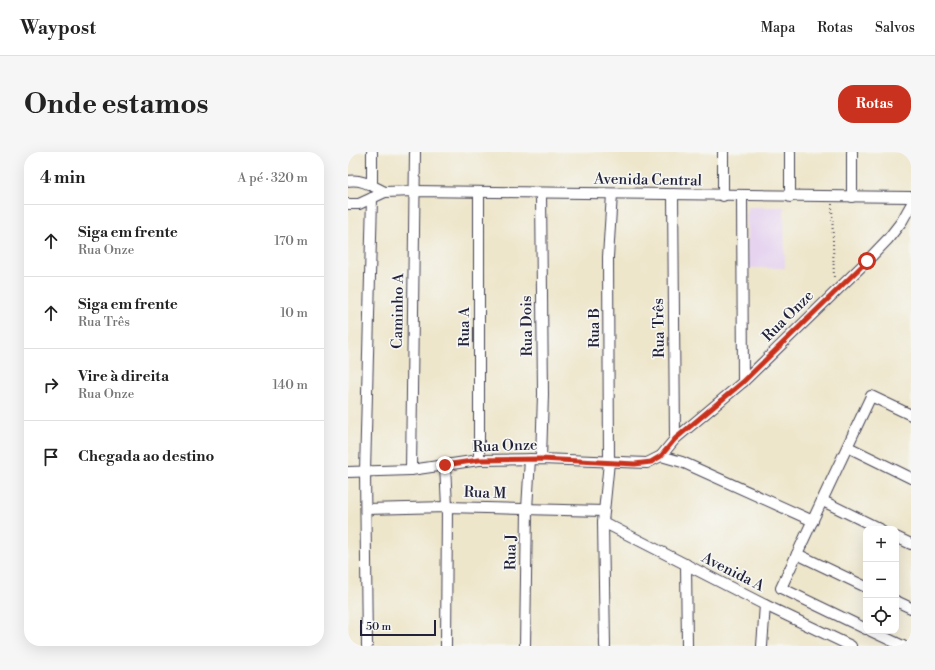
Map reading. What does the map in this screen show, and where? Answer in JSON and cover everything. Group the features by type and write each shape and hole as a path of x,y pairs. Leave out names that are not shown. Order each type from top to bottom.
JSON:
{"street":[{"path":"372,152 372,186"},
{"name":"Caminho A","path":"411,470 415,152"},
{"path":"723,152 723,196"},
{"path":"790,152 790,197"},
{"path":"852,152 852,197"},
{"name":"Avenida Central","path":"348,181 358,181 385,192 911,197"},
{"name":"Avenida Central","path":"348,204 359,204 385,192"},
{"name":"Rua A","path":"479,193 479,460"},
{"name":"Rua Dois","path":"541,194 543,394 541,459"},
{"name":"Rua B","path":"605,646 603,522 609,462 608,257 612,194"},
{"name":"Rua Três","path":"673,194 675,439"},
{"path":"742,196 743,382"},
{"path":"367,646 365,472 372,198"},
{"name":"Rua Onze","path":"675,439 743,382 834,291 867,261 888,239 902,221 911,205"},
{"path":"863,628 781,588 871,396 911,415"},
{"path":"675,439 661,456 682,462 813,521"},
{"path":"848,447 911,478"},
{"name":"Rua Onze","path":"348,472 411,470 479,460 541,459 647,463 661,456"},
{"name":"Rua J","path":"525,646 527,509 530,459"},
{"path":"445,465 447,507 446,646"},
{"path":"823,501 874,526"},
{"name":"Rua M","path":"366,509 447,507 604,511"},
{"name":"Avenida A","path":"603,522 845,645"},
{"path":"899,538 911,544"},
{"path":"797,554 863,586"},
{"path":"686,564 687,646"},
{"path":"899,602 911,608"},
{"path":"762,646 765,605"},
{"path":"877,634 903,646"}],"path":[{"path":"832,196 834,291"}],"shaded area":[{"path":"747,207 784,207 785,268 747,268"}],"route":[{"path":"445,465 479,460 541,459 635,464 647,463 656,460 675,439 743,382 834,291 867,261"}]}
